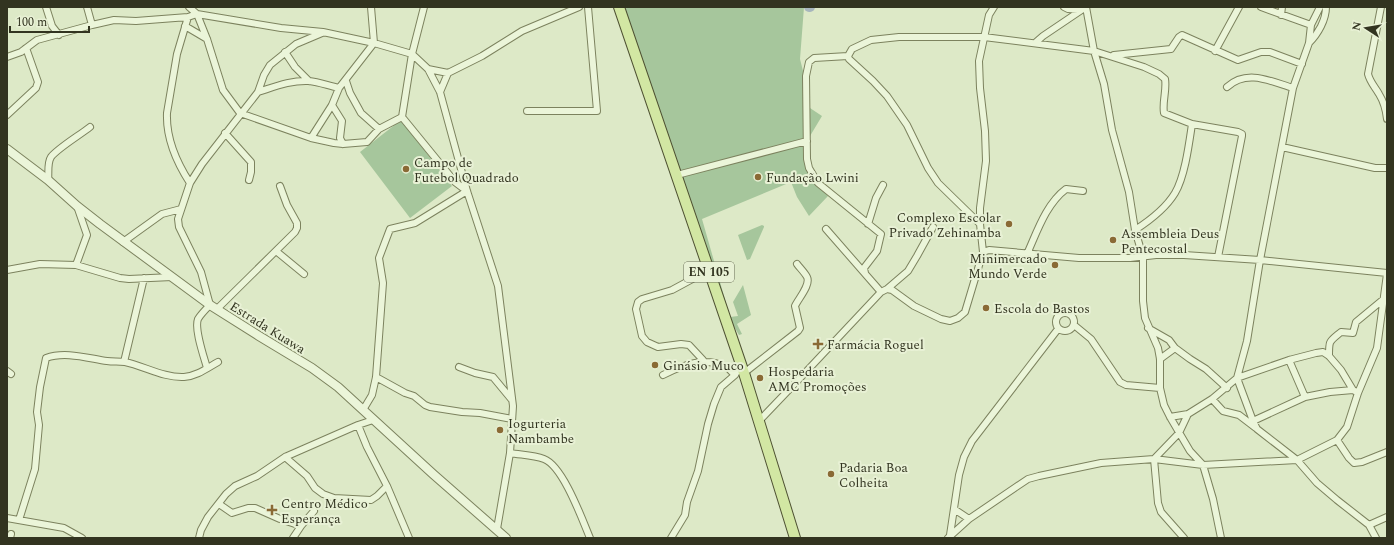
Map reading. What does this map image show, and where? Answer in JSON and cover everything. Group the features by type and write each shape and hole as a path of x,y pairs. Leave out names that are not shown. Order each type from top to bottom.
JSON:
{"main road":[{"name":"EN 105","path":"619,7 677,175 740,371 759,421 795,538"}],"street":[{"path":"46,7 52,26 59,35"},
{"path":"87,7 92,25"},
{"path":"189,7 197,14 208,39 223,90 240,113 311,138 343,144 367,142 379,129 402,117"},
{"path":"311,138 332,105 339,88 346,81 374,43 371,7"},
{"path":"424,7 412,54 402,117 456,182 467,191"},
{"path":"428,69 448,73 482,56 522,31 579,7"},
{"path":"527,111 597,111 588,7"},
{"path":"887,289 892,290 914,306 935,317 950,321 958,318 965,312 969,303 983,252 980,208 986,161 979,61 989,15 994,7"},
{"path":"1215,51 1239,7"},
{"path":"1261,7 1311,25"},
{"path":"1281,15 1282,7"},
{"path":"1257,429 1237,378 1247,341 1260,260 1293,88 1309,43 1311,25 1320,7"},
{"path":"1309,43 1319,30 1326,7"},
{"path":"1381,7 1368,74 1369,79 1380,95 1387,119"},
{"path":"1066,8 1084,8"},
{"path":"1066,8 1074,15"},
{"path":"1035,43 1084,8"},
{"path":"1084,8 1094,51 1104,84 1112,130 1129,192 1135,230 1143,257 1143,301 1145,318 1148,328 1158,348 1160,359 1160,388 1164,405 1190,451 1203,466 1213,499 1221,538"},
{"path":"7,57 16,55 37,40 114,20 136,21 188,17 197,14 281,28 323,32 374,43 412,54 428,69 440,92 467,191 498,286 513,406 510,453 497,529"},
{"path":"188,17 177,54 166,122 174,152 190,183"},
{"path":"185,26 208,39"},
{"path":"214,307 202,272 179,227 178,219 190,183 225,133 258,92 264,75 270,65 296,44 323,32"},
{"path":"1111,56 1171,49 1182,35 1238,60 1261,52 1270,52 1302,64"},
{"path":"848,56 852,48 871,40 899,37 984,37 1094,51 1144,67 1159,74 1166,79 1164,113 1192,124 1242,134 1218,257"},
{"path":"7,115 36,88 38,82 26,48"},
{"path":"285,52 295,67 309,81"},
{"path":"848,56 814,58 809,62 806,76 807,159 809,168 818,183 881,234 877,251 864,268 864,273"},
{"path":"848,56 848,59 873,81 887,96 906,125 928,168 938,183 980,224"},
{"path":"440,92 448,73"},
{"path":"1226,87 1233,82 1256,77 1293,88"},
{"path":"258,92 297,81 309,81 339,88"},
{"path":"346,81 350,93 361,113 379,129"},
{"path":"332,105 342,121 340,138 343,144"},
{"path":"1135,230 1154,217 1175,194 1184,166 1192,124"},
{"path":"48,180 51,157 90,127"},
{"path":"225,133 251,162 249,180"},
{"path":"677,175 807,141"},
{"path":"1282,147 1375,168 1387,168"},
{"name":"Estrada Kuawa","path":"7,149 48,180 77,206 123,242 214,307 312,368 338,386 373,420 506,538"},
{"path":"868,224 876,198 883,185"},
{"path":"207,368 198,334 197,321 199,317 214,307 276,251 298,228 298,224 287,205 280,186"},
{"path":"1027,254 1039,225 1059,194 1066,189 1083,191"},
{"path":"363,410 372,395 376,377 384,283 379,258 390,229 415,224 467,191"},
{"path":"76,265 87,235 77,206"},
{"path":"123,242 162,214 181,209"},
{"path":"759,421 881,292 887,289 908,271 933,227"},
{"path":"826,230 881,292"},
{"path":"949,537 969,520 1028,479 1101,463 1154,459 1203,466 1297,460 1337,440 1347,427 1356,392 1377,348 1385,298 1387,273 1260,260 1184,255 1079,258 989,250 983,252"},
{"path":"276,251 304,274"},
{"path":"7,270 40,264 76,265 120,278 172,277"},
{"path":"671,538 685,515 687,502 698,471 708,424 721,387 740,371 798,332 800,328 795,306 808,285 808,280 797,264"},
{"path":"708,270 672,290 642,299 638,302 636,309 642,336 647,342 658,346 680,344 689,345 703,360 740,371"},
{"path":"124,362 144,278"},
{"path":"1329,356 1329,343 1331,340 1341,332 1352,333 1356,322 1385,298"},
{"path":"1074,326 1067,332 1061,331 1056,326 1056,320 1061,313 1067,313 1072,316 1074,326 1091,339 1100,350 1120,382 1160,388"},
{"path":"1148,328 1162,335 1175,348 1190,360 1206,369 1227,388"},
{"path":"949,537 958,475 964,457 972,441 1058,329"},
{"path":"1160,359 1175,348"},
{"path":"1170,417 1188,414 1227,388 1237,378 1289,360 1323,352 1329,356 1341,370 1356,392"},
{"path":"19,520 35,469 38,432 37,412 46,358 51,356 77,356 124,362 171,376 184,377 196,374 218,362"},
{"path":"663,375 682,365 703,360"},
{"path":"1289,360 1305,397"},
{"path":"459,367 475,373 493,377 512,400"},
{"path":"376,377 405,393 414,396 430,407 480,413 512,419"},
{"path":"1253,421 1305,397 1330,392 1356,392"},
{"path":"1212,399 1223,411 1239,415 1297,460 1317,483 1369,525 1376,538"},
{"path":"1184,538 1161,512 1158,503 1154,459 1179,433 1188,414"},
{"path":"199,538 201,530 208,517 226,494 235,486 257,476 285,457 358,425 373,420"},
{"path":"358,425 366,447 387,486 409,538"},
{"path":"1337,440 1348,458 1354,462 1362,462 1387,452"},
{"path":"1183,463 1190,451"},
{"path":"510,453 544,459 552,465 573,496 590,538"},
{"path":"285,457 307,476 315,488 323,494 334,498 371,500 387,486"},
{"path":"219,504 232,513 248,508 255,508 280,519 302,526"},
{"path":"954,509 969,520"},
{"path":"293,538 314,511"},
{"path":"1369,525 1387,517"},
{"path":"7,518 64,528 82,538"}],"green space":[{"path":"623,7 804,7 800,59 806,83 807,106 822,116 807,141 807,159 818,183 809,178 828,196 809,216 797,197 791,182 702,219 730,317 738,316 733,302 743,285 751,315 737,324 742,334 739,335 729,318"},
{"name":"Campo de Futebol Quadrado","path":"401,120 452,186 410,218 360,152"},
{"path":"762,225 764,227 750,259 747,260 738,235"}],"place":[{"name":"Campo de Futebol Quadrado","path":"406,169"},
{"name":"Fundação Lwini","path":"758,177"},
{"name":"Complexo Escolar Privado Zehinamba","path":"1009,224"},
{"name":"Assembleia Deus Pentecostal","path":"1113,240"},
{"name":"Minimercado Mundo Verde","path":"1055,265"},
{"name":"Escola do Bastos","path":"986,308"},
{"name":"Farmácia Roguel","path":"818,344"},
{"name":"Ginásio Muco","path":"655,365"},
{"name":"Hospedaria AMC Promoções","path":"760,378"},
{"name":"Iogurteria Nambambe","path":"500,430"},
{"name":"Padaria Boa Colheita","path":"831,474"},
{"name":"Centro Médico Esperança","path":"272,510"}]}
